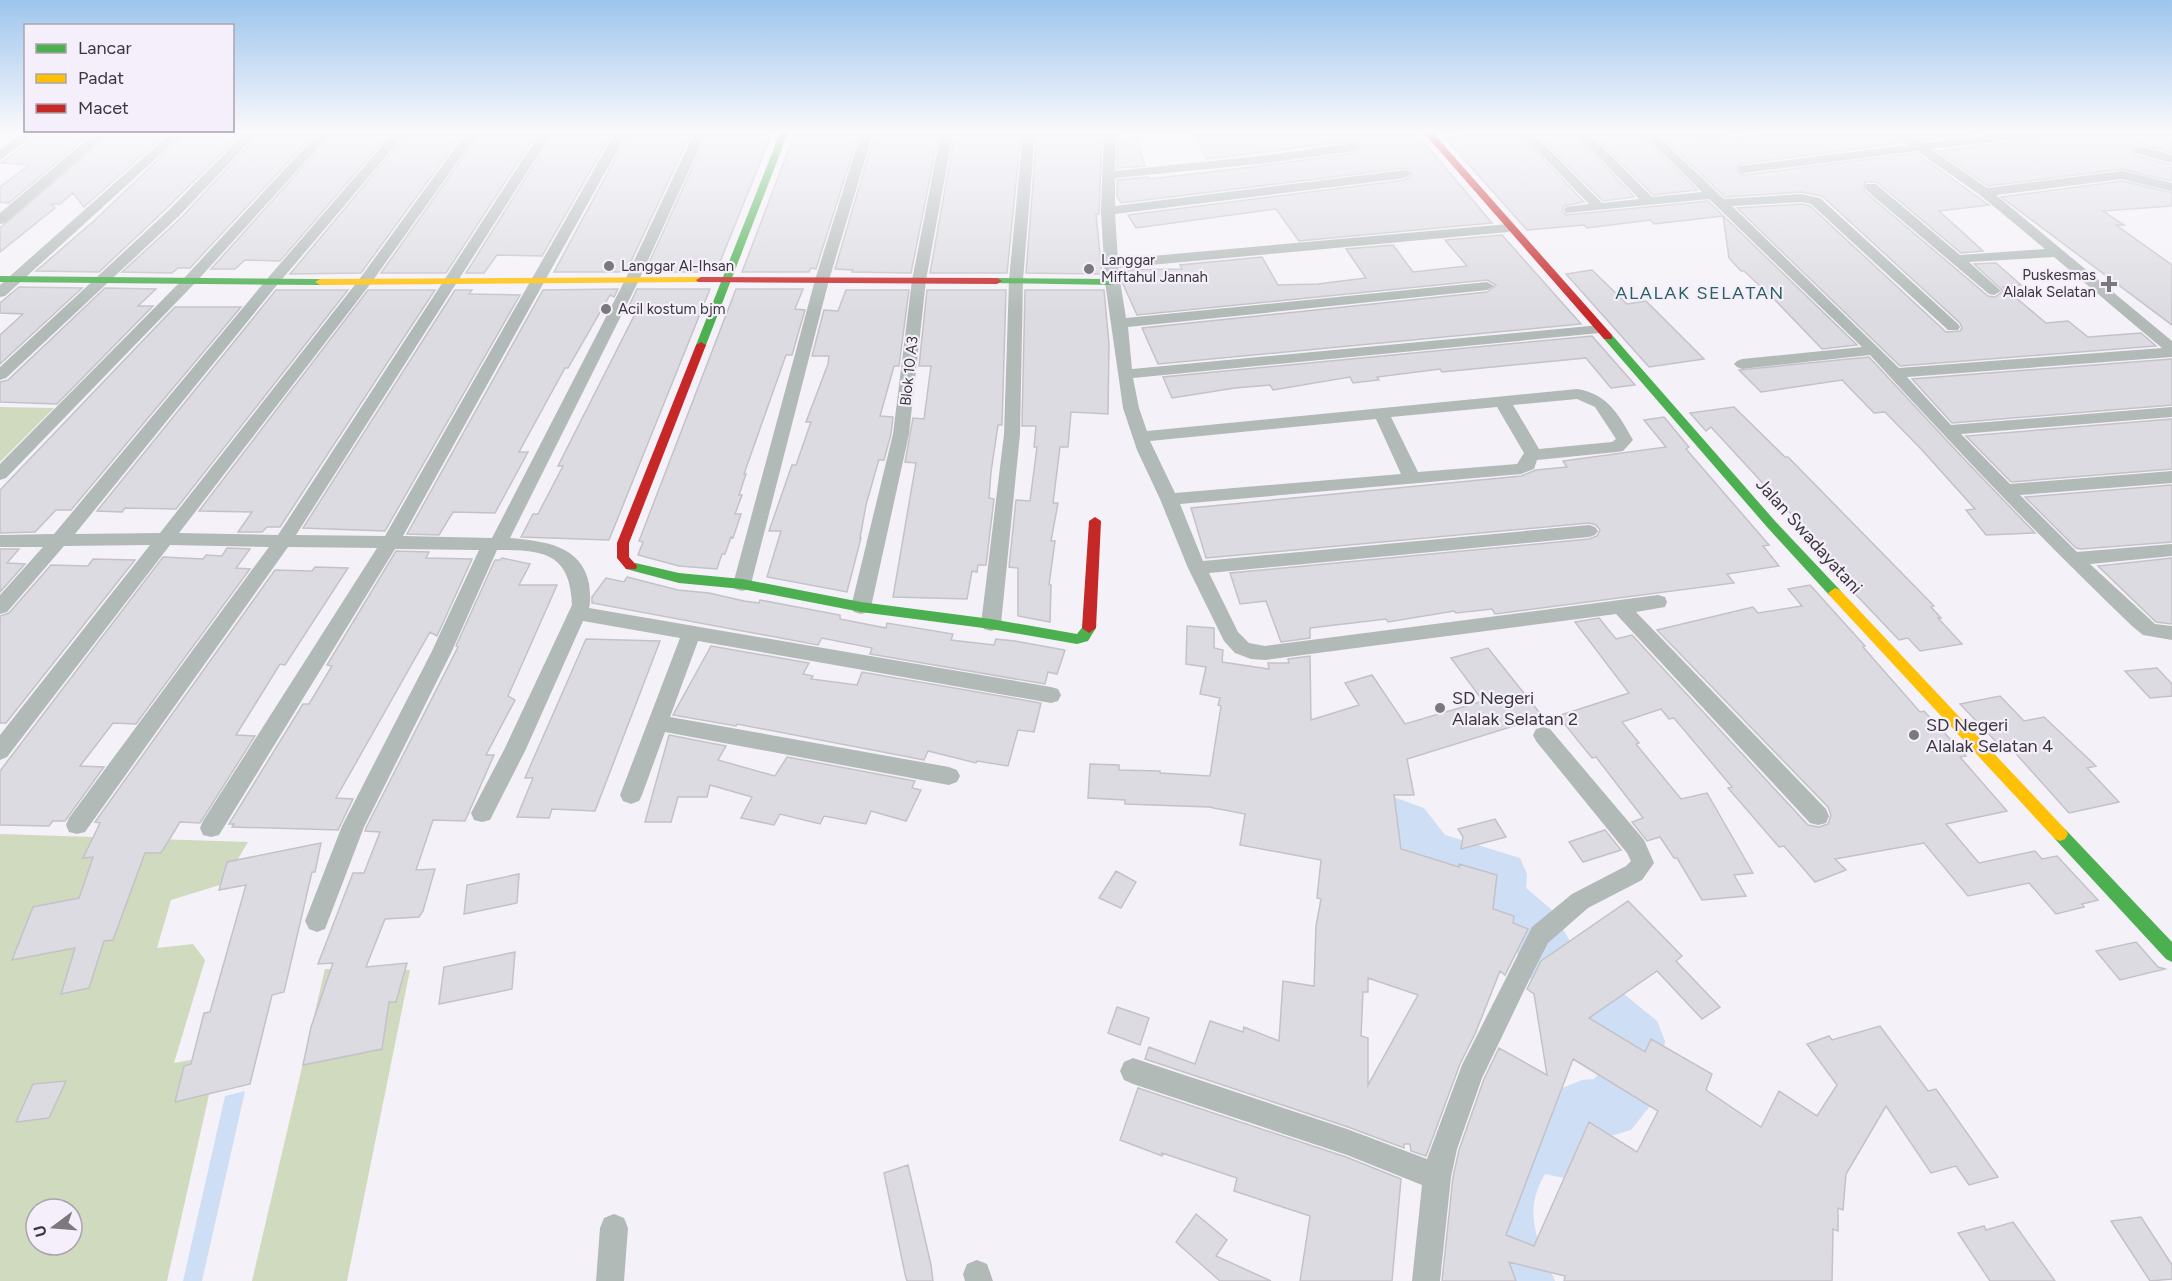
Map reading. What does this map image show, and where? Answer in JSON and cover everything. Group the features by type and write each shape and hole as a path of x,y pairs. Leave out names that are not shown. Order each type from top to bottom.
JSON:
{"street":[{"path":"0,219 31,193"},
{"path":"0,293 112,193"},
{"path":"0,375 195,193"},
{"path":"2,468 191,279 270,193"},
{"path":"0,607 58,542 272,282 349,193"},
{"path":"0,751 366,280 429,193"},
{"path":"77,825 284,540 507,193"},
{"path":"211,828 391,541 586,193"},
{"path":"317,921 353,826 494,544 632,280 672,193"},
{"path":"760,193 621,552 624,561 629,566 679,578 742,584 861,607 991,624 1077,639 1083,637 1091,625 1095,522"},
{"path":"742,584 822,280 849,193"},
{"name":"Blok 10 A3","path":"861,607 902,434 919,280 936,193"},
{"path":"991,624 1012,434 1016,280 1024,193"},
{"path":"1109,193 1112,282 1120,322 1131,408 1141,437 1197,568 1231,636 1242,648 1251,652 1265,653 1658,602"},
{"path":"1108,211 1254,193"},
{"name":"Jalan Swadayatani","path":"1478,193 1732,477 1771,524 2172,954"},
{"path":"1585,193 1599,207"},
{"path":"1640,193 1649,202"},
{"path":"1710,193 1874,350 1921,403 2073,559 2150,630 2172,633"},
{"path":"1878,193 1994,291"},
{"path":"1986,193 2172,350"},
{"path":"1571,210 1649,202 1716,199 1802,198 1815,201 1953,327"},
{"path":"1111,264 1508,228"},
{"path":"1958,259 2055,253"},
{"path":"0,279 105,278 272,282 366,280 1112,282"},
{"path":"1120,322 1487,286"},
{"path":"1125,374 1600,329"},
{"path":"1742,364 1874,350"},
{"path":"1895,373 2172,350"},
{"path":"1141,437 1586,394 1598,400 1624,440 1617,447 1534,455 1529,457 1528,465 1521,468 1169,499"},
{"path":"1502,401 1534,455"},
{"path":"1949,430 2172,412"},
{"path":"1381,413 1412,478"},
{"path":"2006,490 2172,477"},
{"path":"1197,568 1588,531"},
{"path":"0,542 166,539 391,541 547,548 565,555 579,580 581,604 515,749 482,813"},
{"path":"2073,559 2172,550"},
{"path":"1622,608 1818,816"},
{"path":"578,613 1051,694"},
{"path":"631,795 692,631"},
{"path":"658,723 949,776"},
{"path":"1426,1281 1437,1177 1443,1149 1471,1074 1525,962 1540,935 1580,901 1634,873 1643,863 1636,847 1543,735"},
{"path":"1132,1071 1347,1142 1437,1177"},
{"path":"610,1281 614,1228"}],"green space":[{"path":"0,407 54,408 0,462"},
{"path":"0,834 248,842 223,884 171,900 157,948 193,944 205,960 174,1063 218,1055 167,1281 0,1281"},
{"path":"325,969 410,970 347,1281 252,1281"}],"water":[{"path":"245,1091 202,1281 183,1281 225,1096"}],"building":[{"path":"0,193 21,193 9,203 0,202"},
{"path":"41,193 100,193 84,207 73,193 60,204 51,204 55,208 0,252 0,228"},
{"path":"123,193 182,193 99,272 36,271"},
{"path":"204,193 260,193 190,268 178,268 172,273 122,272 181,218"},
{"path":"279,193 339,193 280,261 245,260 235,269 211,269"},
{"path":"358,193 419,193 361,273 290,274"},
{"path":"438,193 498,193 446,273 381,273"},
{"path":"516,193 578,193 542,256 497,255 484,273 466,273"},
{"path":"597,193 663,193 626,272 554,272"},
{"path":"681,193 748,193 716,272 645,272"},
{"path":"772,193 840,193 816,269 811,268 809,272 742,272"},
{"path":"857,193 927,193 911,273 852,272 853,270 835,269"},
{"path":"944,193 1015,193 1007,273 930,273"},
{"path":"1032,193 1100,193 1099,214 1096,214 1102,274 1026,273"},
{"path":"1117,193 1204,193 1121,203"},
{"path":"1304,193 1466,193 1492,223 1299,241 1276,209 1136,228 1128,215"},
{"path":"1494,193 1575,193 1584,202 1564,206 1562,211 1566,215 1708,201 1857,345 1822,349 1777,302 1729,258 1723,216 1654,224 1650,220 1587,228 1584,225 1527,230"},
{"path":"1595,193 1630,193 1634,197 1603,201"},
{"path":"1651,193 1673,193 1653,195"},
{"path":"1721,193 1790,193 1725,197"},
{"path":"1806,193 1866,193 1988,296 1995,297 2003,291 1974,264 1996,263 2021,285 2003,287 2046,323 2068,321 2088,337 2141,333 2156,346 1900,366 1737,208 1802,204 1810,206 1946,332 1960,331 1962,328 1960,323 1822,196"},
{"path":"1890,193 1972,193 1989,205 1939,211 1983,251 1961,253"},
{"path":"2033,193 2172,193 2172,206 2103,211 2124,225 2116,225 2172,265 2172,325 2001,197"},
{"path":"1502,235 1581,324 1158,364 1142,328 1487,292 1496,285 1487,280 1137,315 1123,284 1121,270 1182,269 1180,265 1262,257 1278,285 1318,284 1366,278 1346,249 1393,245 1413,272 1467,266 1445,240"},
{"path":"1592,270 1627,304 1646,301 1704,359 1649,367 1566,274"},
{"path":"19,287 82,288 0,364 0,335 23,314 0,313 0,303"},
{"path":"105,288 156,289 138,306 153,306 57,404 0,402 0,382 8,380"},
{"path":"618,289 614,297 610,295 568,368 565,368 519,452 528,452 495,513 453,512 439,535 407,534 543,290"},
{"path":"637,289 710,289 609,540 521,537 533,514 538,514 563,466 558,466 637,310 629,306"},
{"path":"736,289 803,289 795,309 805,310 792,355 786,355 744,474 746,474 739,495 742,495 735,514 741,514 733,538 731,537 725,554 722,554 717,569 679,566 638,555 643,542 639,541"},
{"path":"276,290 348,290 176,509 125,508 122,512 97,511"},
{"path":"368,290 435,290 280,527 267,527 262,532 238,532 252,512 199,511"},
{"path":"455,290 472,290 469,294 520,295 385,531 303,528"},
{"path":"846,290 909,290 899,366 894,366 880,416 893,417 891,434 884,460 879,460 866,505 861,538 847,592 767,577 781,531 769,531 792,465 796,465 811,422 806,422 828,364 829,356 812,356 824,310 838,311"},
{"path":"927,290 1006,290 1002,425 998,425 991,472 989,498 994,499 986,565 978,565 977,572 972,571 967,599 893,597 916,463 905,462 913,418 924,419 931,366 919,366"},
{"path":"1025,290 1104,290 1109,344 1108,414 1071,412 1068,447 1060,447 1053,503 1058,503 1051,541 1055,541 1049,585 1051,585 1050,622 1018,616 1018,568 1009,567 1016,500 1030,501 1037,447 1034,447 1036,426 1022,426"},
{"path":"175,307 241,307 71,510 56,510 35,532 0,533 0,490"},
{"path":"1592,336 1635,385 1611,388 1586,358 1442,372 1440,369 1377,377 1379,380 1353,383 1350,377 1273,390 1270,385 1235,388 1172,398 1163,377"},
{"path":"1869,357 2035,533 1986,535 1966,510 1975,509 1922,450 1885,412 1874,413 1842,380 1761,392 1739,370"},
{"path":"2172,359 2172,405 1952,423 1912,379"},
{"path":"1734,407 1785,457 1788,457 1934,606 1931,607 1941,618 1938,618 1962,644 1920,651 1908,638 1899,640 1842,580 1851,579 1711,427 1706,431 1690,413"},
{"path":"1664,417 1689,447 1686,449 1769,545 1763,546 1779,566 1727,574 1734,583 1495,614 1492,609 1456,613 1454,611 1388,622 1386,619 1310,628 1310,638 1281,642 1266,601 1240,604 1230,573 1589,539 1597,536 1600,530 1596,525 1589,523 1206,558 1191,508 1521,476 1536,470 1567,467 1563,461 1666,447 1644,420"},
{"path":"2172,419 2172,469 2011,482 1966,436"},
{"path":"2172,485 2172,542 2076,548 2025,497"},
{"path":"227,548 250,549 236,568 250,569 136,724 113,723 80,766 104,767 65,821 53,821 49,826 0,825 0,771 163,557 203,559 206,555 222,556"},
{"path":"0,549 19,549 7,563 25,564 0,592"},
{"path":"396,551 429,552 426,558 472,559 437,636 430,632 336,798 353,799 338,830 232,827 234,824 229,824 303,704 309,704 332,666 327,665"},
{"path":"502,558 530,564 519,585 557,585 508,696 515,700 486,755 494,755 465,821 433,820 416,870 435,869 423,911 419,917 385,919 366,967 407,963 396,1002 389,1002 382,1049 303,1065 311,1027 333,963 318,964 353,873 364,873 380,832 365,831 366,828 458,647 456,646 495,560"},
{"path":"2172,558 2172,624 2156,622 2098,566"},
{"path":"93,559 135,560 6,723 0,723 0,616 9,613 51,565 88,566"},
{"path":"315,567 348,568 285,665 280,664 236,735 255,736 200,823 180,822 161,853 145,853 113,940 104,941 89,988 61,994 75,948 12,960 33,907 79,898 93,857 83,858 100,823 95,822 275,570 312,571"},
{"path":"627,577 678,590 709,593 759,603 760,600 840,615 840,619 886,628 887,623 953,634 951,640 994,645 996,639 1065,650 1057,674 1048,672 1045,684 870,654 872,648 822,638 818,645 592,603 592,597 606,578 624,582"},
{"path":"1810,585 1920,712 1924,711 1966,756 1960,757 2007,811 1946,824 1979,863 2035,851 2042,859 2057,856 2098,900 2082,904 2084,907 2056,914 2029,883 1968,896 1924,843 1835,859 1846,870 1815,882 1784,846 1779,847 1728,788 1732,787 1674,718 1669,719 1661,709 1622,722 1639,743 1636,744 1681,799 1707,793 1753,873 1734,875 1746,896 1702,900 1677,858 1674,858 1660,837 1647,841 1632,822 1643,818 1596,757 1592,758 1558,716 1629,693 1575,622 1599,618 1616,639 1632,635 1808,825 1819,827 1828,824 1831,815 1828,807 1657,630 1753,607 1758,613 1802,606 1788,589"},
{"path":"1187,626 1214,628 1214,648 1223,650 1222,662 1269,669 1268,663 1289,663 1288,659 1310,656 1311,720 1359,705 1345,683 1372,675 1405,724 1483,701 1451,658 1488,648 1543,717 1407,759 1414,795 1394,795 1401,849 1459,867 1459,864 1497,875 1493,909 1514,916 1513,923 1528,929 1505,975 1500,971 1475,1034 1460,1064 1426,1156 1411,1151 1410,1144 1404,1144 1404,1148 1145,1059 1149,1047 1195,1064 1210,1021 1243,1032 1244,1027 1279,1041 1283,981 1314,986 1316,926 1321,899 1317,898 1321,860 1240,845 1245,814 1209,807 1125,804 1125,800 1088,798 1090,764 1119,765 1119,770 1210,776 1221,706 1218,705 1220,698 1200,694 1206,667 1186,664","holes":["1368,978 1418,995 1368,1085 1368,1038 1361,1036 1363,992 1368,992"]},
{"path":"586,639 660,641 595,811 552,809 549,818 517,817 533,778 525,778"},
{"path":"711,646 809,663 803,674 813,676 811,679 857,685 862,672 1041,703 1034,732 1018,730 1008,766 977,761 976,763 928,751 924,760 737,724 736,726 673,715"},
{"path":"2157,668 2172,684 2172,696 2150,698 2125,671"},
{"path":"2000,696 2024,721 2044,717 2096,766 2087,768 2119,802 2069,813 2010,747 2003,749 1960,704"},
{"path":"669,735 726,746 718,760 775,776 787,757 915,781 912,788 921,790 906,821 871,811 866,824 824,816 820,824 780,814 774,825 741,818 752,797 710,785 707,797 678,797 671,822 645,822"},
{"path":"1495,819 1506,837 1461,849 1463,837 1458,829"},
{"path":"1605,830 1621,850 1583,862 1569,842"},
{"path":"321,843 284,992 272,995 250,1084 175,1102 184,1066 191,1064 204,1013 210,1012 246,885 219,890 227,862"},
{"path":"1116,871 1136,882 1121,908 1099,898"},
{"path":"519,874 517,903 464,914 467,885"},
{"path":"1628,901 1682,956 1676,961 1720,1007 1702,1019 1657,971 1589,1018 1645,1052 1651,1039 1712,1074 1706,1090 1761,1127 1779,1091 1817,1116 1837,1085 1807,1044 1829,1036 1832,1040 1880,1026 1928,1091 1936,1089 1998,1177 1969,1185 1956,1166 1931,1173 1886,1106 1846,1174 1843,1210 1838,1208 1838,1231 1833,1229 1832,1281 1564,1281 1565,1276 1509,1262 1516,1281 1442,1281 1453,1177 1459,1150 1484,1079 1499,1048 1547,1075 1534,994 1527,989 1541,961","holes":["1573,1059 1658,1111 1637,1152 1589,1122 1534,1246 1506,1235"]},
{"path":"2136,942 2158,967 2165,969 2120,980 2096,951"},
{"path":"515,952 512,989 439,1004 444,967"},
{"path":"1117,1007 1149,1018 1140,1045 1108,1033"},
{"path":"66,1081 49,1118 16,1122 33,1084"},
{"path":"1138,1088 1346,1157 1401,1179 1392,1281 1300,1281 1310,1216 1234,1191 1237,1178 1162,1153 1162,1156 1120,1140"},
{"path":"908,1165 933,1281 907,1281 905,1274 884,1173"},
{"path":"1196,1214 1227,1240 1216,1256 1271,1281 1220,1281 1176,1242"},
{"path":"2141,1217 2172,1265 2172,1279 2150,1281 2111,1221"},
{"path":"2013,1222 2055,1281 1990,1281 1958,1233 1984,1226 1986,1230"}],"waterway":[{"path":"2167,193 2172,195"},
{"path":"1341,799 1357,804 1376,815 1406,823 1428,853 1501,874 1498,898 1532,927 1560,977 1636,1041 1629,1085 1609,1108 1582,1111 1564,1147 1530,1140 1511,1173 1501,1201 1500,1217 1507,1246 1522,1281"}],"traffic: fast":[{"path":"701,345 761,193"},
{"path":"0,279 320,282"},
{"path":"997,281 1112,282"},
{"path":"1608,337 1771,524 1835,593"},
{"path":"631,566 679,578 742,584 861,607 991,624 1077,639 1083,637 1089,628"},
{"path":"2060,834 2172,954"}],"traffic: slow":[{"path":"320,282 701,280"},
{"path":"1835,593 2060,834"}],"traffic: jam":[{"path":"1481,193 1608,337"},
{"path":"701,280 997,281"},
{"path":"631,566 623,558 623,543 701,345"},
{"path":"1089,628 1095,521"}],"place":[{"name":"Langgar Al-Ihsan","path":"609,266"},
{"name":"Langgar Miftahul Jannah","path":"1089,269"},
{"name":"Puskesmas Alalak Selatan","path":"2109,284"},
{"name":"Acil kostum bjm","path":"606,309"},
{"name":"SD Negeri Alalak Selatan 2","path":"1440,708"},
{"name":"SD Negeri Alalak Selatan 4","path":"1914,735"}],"district":[{"name":"ALALAK SELATAN","path":"1700,293"}]}
